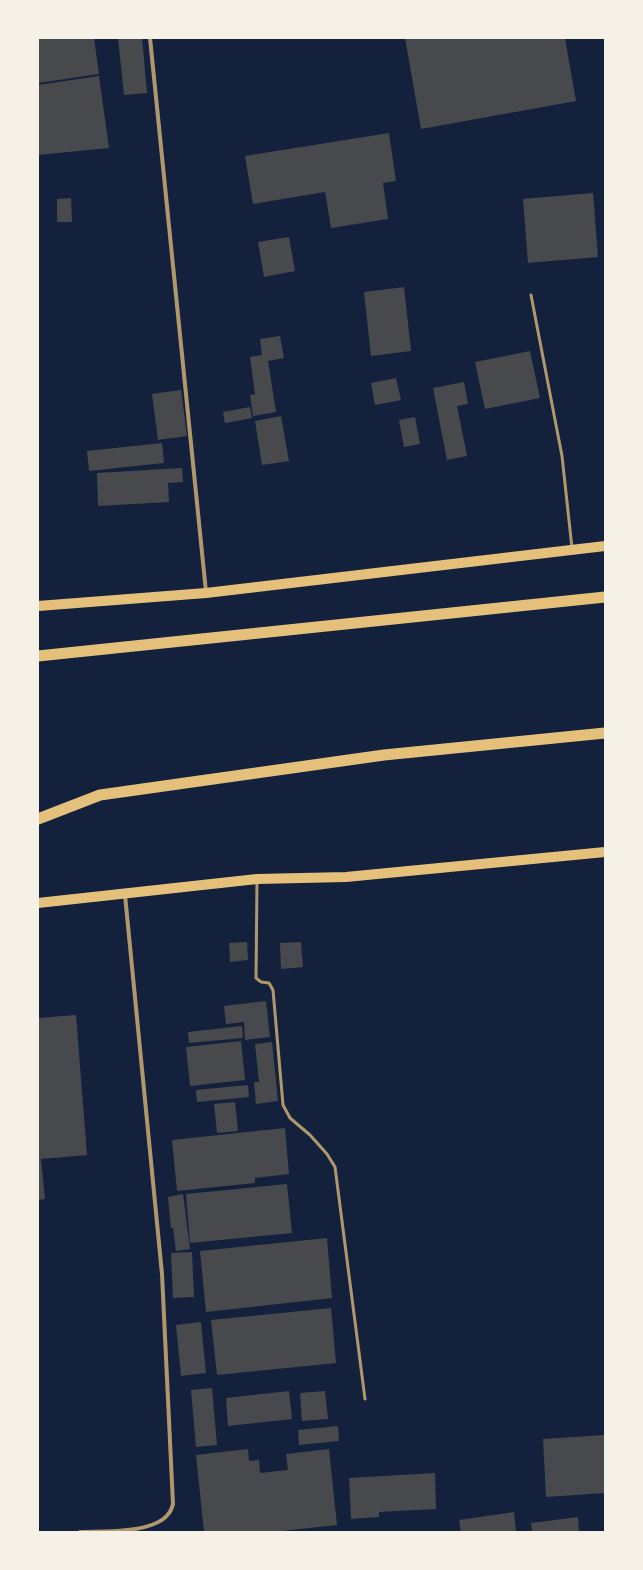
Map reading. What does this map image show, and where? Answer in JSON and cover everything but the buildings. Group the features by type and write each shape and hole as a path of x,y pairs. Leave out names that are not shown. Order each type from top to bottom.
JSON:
{"highway":[{"path":"38,656 605,597"},
{"path":"38,819 100,795 384,755 605,733"}],"main road":[{"path":"38,606 206,593 605,546"},
{"path":"38,903 125,895 257,879 346,877 605,852"}],"street":[{"path":"150,38 206,593"},
{"path":"80,1532 140,1529 158,1522 169,1513 173,1504 162,1274 125,895"}],"lane":[{"path":"531,295 562,456 572,550"},
{"path":"257,879 256,978 261,982 269,983 273,990 283,1105 290,1118 310,1135 327,1154 335,1167 365,1399"}]}
